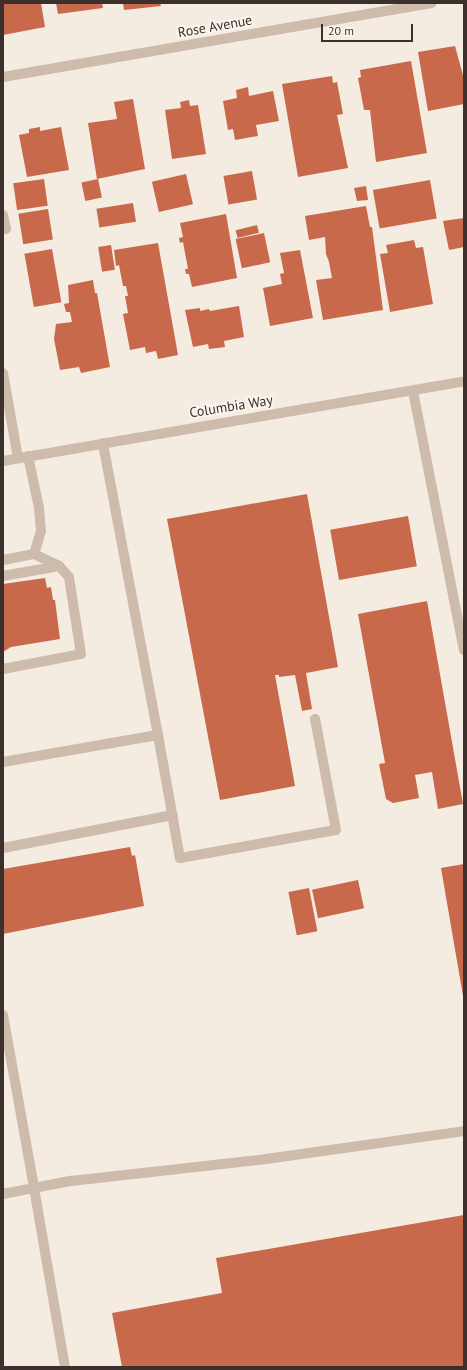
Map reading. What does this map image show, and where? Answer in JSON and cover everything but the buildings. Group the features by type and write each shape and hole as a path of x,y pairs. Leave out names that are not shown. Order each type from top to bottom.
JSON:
{"street":[{"name":"Rose Avenue","path":"3,77 432,3"},
{"path":"3,215 4,229"},
{"path":"3,372 23,457 39,508 41,531 34,554"},
{"name":"Columbia Way","path":"3,461 464,381"},
{"path":"413,390 464,650"},
{"path":"103,443 180,858 336,830 316,719"},
{"path":"3,560 34,554 59,566 68,577 81,654 3,669"},
{"path":"3,576 59,566"},
{"path":"3,762 158,735"},
{"path":"3,848 173,815"},
{"path":"3,1015 65,1367"},
{"path":"3,1194 34,1188 464,1131"}]}
